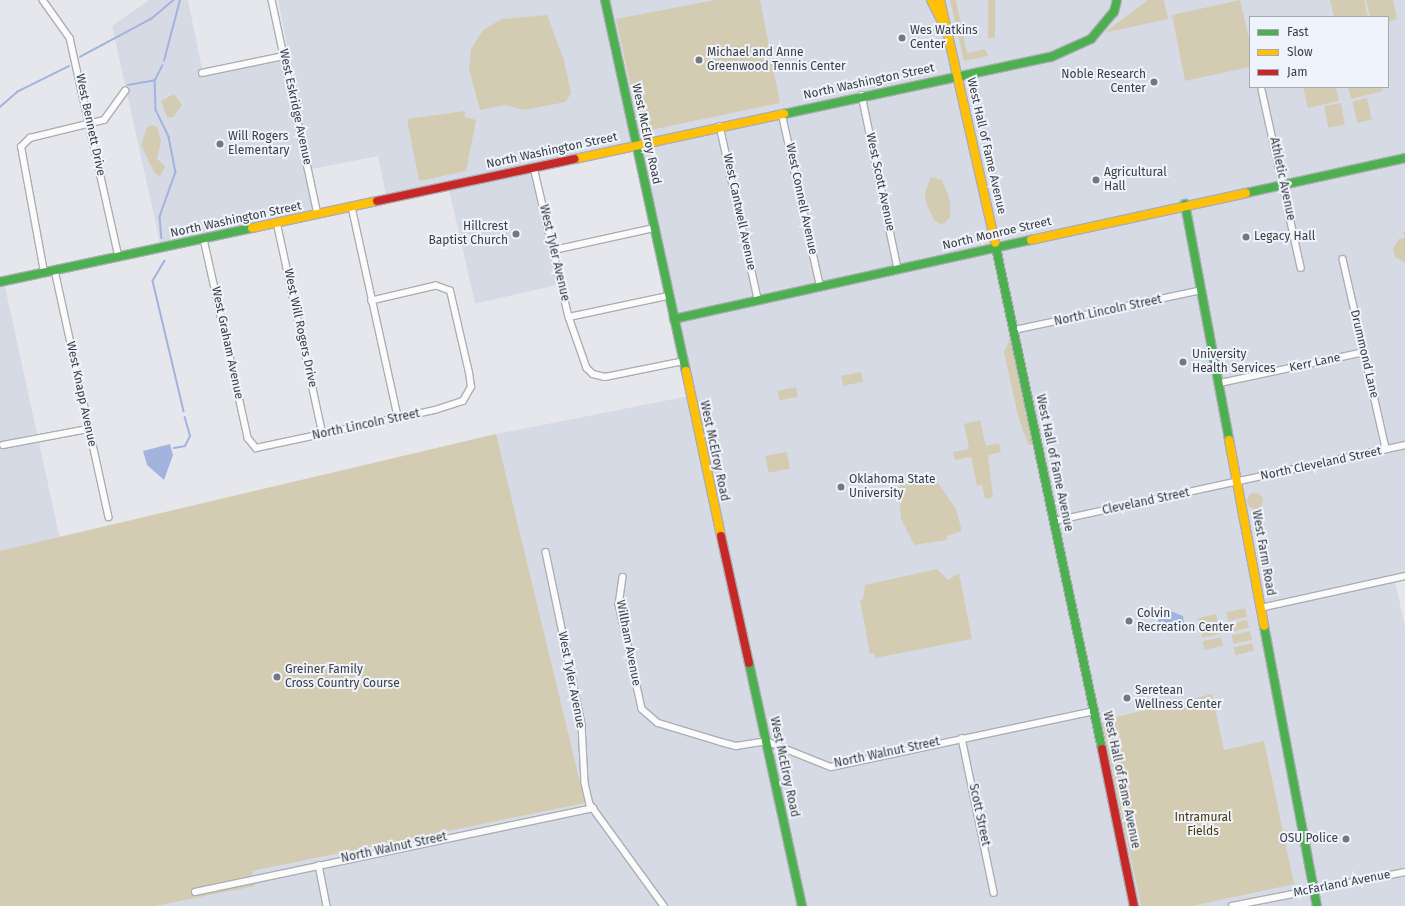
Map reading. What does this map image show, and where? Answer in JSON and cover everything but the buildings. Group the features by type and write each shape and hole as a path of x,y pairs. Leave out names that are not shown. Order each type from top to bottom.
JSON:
{"street":[{"name":"West Bennett Drive","path":"43,0 70,38 119,257"},
{"name":"West Eskridge Avenue","path":"272,0 318,214"},
{"name":"West McElroy Road","path":"605,0 668,296 684,361 802,906"},
{"name":"West Hall of Fame Avenue","path":"931,0 945,26"},
{"name":"West Hall of Fame Avenue","path":"940,0 1014,330 1134,906"},
{"name":"North Washington Street","path":"0,282 352,207 720,126 1064,54 1080,46 1102,28 1117,0"},
{"path":"202,73 284,56"},
{"name":"Athletic Avenue","path":"1262,90 1301,268"},
{"path":"44,272 21,148 30,138 89,125 109,116 125,91"},
{"name":"West Scott Avenue","path":"862,96 898,269"},
{"name":"West Connell Avenue","path":"782,113 820,285"},
{"name":"West Cantwell Avenue","path":"720,126 758,299"},
{"name":"North Monroe Street","path":"674,319 1185,204 1405,158"},
{"name":"West Tyler Avenue","path":"534,167 569,317 587,368 604,377 684,361"},
{"name":"West Farm Road","path":"1185,204 1220,383 1260,608 1317,906"},
{"path":"352,207 398,417"},
{"name":"West Will Rogers Drive","path":"277,222 323,434"},
{"path":"554,250 654,228"},
{"name":"West Graham Avenue","path":"204,239 252,446"},
{"name":"Drummond Lane","path":"1343,259 1386,449"},
{"name":"West Knapp Avenue","path":"55,270 88,428 109,517"},
{"name":"North Lincoln Street","path":"252,446 260,449 454,405 463,401 471,387 456,309 450,291 442,286 372,301"},
{"name":"North Lincoln Street","path":"1014,330 1202,290"},
{"path":"569,317 668,296"},
{"name":"Kerr Lane","path":"1220,383 1364,352"},
{"path":"3,445 88,428"},
{"name":"North Cleveland Street","path":"1237,482 1405,445"},
{"name":"Cleveland Street","path":"1054,522 1237,482"},
{"name":"West Tyler Avenue","path":"546,552 579,707 585,783 593,808 664,906"},
{"path":"1260,608 1405,576"},
{"name":"Willham Avenue","path":"623,577 619,604 642,709 658,723 736,746 766,741"},
{"name":"North Walnut Street","path":"766,741 831,767 1094,711"},
{"name":"Scott Street","path":"962,738 994,893"},
{"name":"North Walnut Street","path":"195,892 593,808"},
{"path":"319,865 327,906"},
{"name":"McFarland Avenue","path":"1232,906 1314,887 1405,872"}],"shaded area":[{"name":"Will Rogers Elementary","path":"149,0 188,0 203,74 283,56 317,214 161,247 112,26"},
{"name":"Oklahoma State University","path":"278,0 1405,0 1405,573 1394,575 1405,628 1405,906 0,906 0,283 4,282 60,539 496,434 689,396 636,144 386,194 378,156 312,169"},
{"name":"Hillcrest Baptist Church","path":"534,167 561,284 475,304 448,187"}],"green space":[{"name":"Michael and Anne Greenwood Tennis Center","path":"715,0 760,0 780,103 646,131 640,129 616,19"},
{"path":"950,0 956,0 967,53 985,49 988,56 964,61"},
{"path":"988,0 995,0 995,38 988,38"},
{"path":"1148,0 1164,0 1168,19 1104,33"},
{"path":"1240,0 1249,38 1249,67 1185,81 1172,15"},
{"path":"1330,0 1364,0 1368,16 1334,16"},
{"path":"1366,0 1393,0 1397,19 1389,22 1389,16 1370,16"},
{"path":"547,15 564,60 571,93 566,102 523,110 506,105 480,110 469,69 471,49 483,30 502,19"},
{"path":"1303,88 1336,88 1339,101 1308,108"},
{"path":"1348,88 1382,88 1383,91 1351,99"},
{"path":"174,94 182,105 173,117 167,117 161,101"},
{"path":"1367,98 1372,119 1357,123 1352,101"},
{"path":"1341,103 1345,125 1328,128 1324,106"},
{"path":"465,111 465,117 476,120 466,171 419,181 407,119"},
{"path":"152,125 157,127 161,141 157,159 165,166 160,177 154,172 141,145 147,127"},
{"path":"931,177 942,180 950,200 950,218 942,225 934,220 926,203 925,192"},
{"path":"1405,238 1404,262 1395,257 1393,248 1399,239"},
{"path":"1014,330 1039,447 1028,444 1018,416 1004,352"},
{"path":"861,372 863,382 843,386 841,376"},
{"path":"796,387 798,397 779,400 777,391"},
{"path":"980,420 986,446 999,443 1001,452 988,455 993,497 985,499 982,485 977,486 971,457 955,460 953,452 969,449 964,424"},
{"name":"Greiner Family Cross Country Course","path":"496,434 585,803 252,871 255,886 155,906 0,906 0,551"},
{"path":"787,452 790,469 768,473 765,456"},
{"path":"932,474 956,509 962,531 947,536 947,540 914,545 901,519 898,488 903,482"},
{"path":"1255,493 1261,495 1263,501 1261,507 1255,509 1249,507 1247,501 1249,495"},
{"path":"937,569 948,580 959,573 972,639 875,658 874,653 870,654 860,600 863,599 865,585"},
{"path":"1245,608 1247,617 1229,621 1226,612"},
{"path":"1216,614 1218,623 1200,627 1197,618"},
{"path":"1247,620 1249,628 1230,632 1229,625"},
{"path":"1218,626 1220,634 1202,638 1201,630"},
{"path":"1250,631 1252,640 1234,644 1231,635"},
{"path":"1221,637 1223,646 1205,650 1202,641"},
{"path":"1252,643 1254,651 1235,655 1234,648"},
{"name":"Intramural Fields","path":"1212,694 1224,750 1264,741 1294,884 1192,906 1141,906 1102,723 1108,719"}],"water":[{"path":"170,444 173,455 164,480 147,465 143,451"},
{"path":"1160,609 1162,621 1163,614 1168,610 1183,616 1185,632 1169,626 1158,628 1154,610"}],"waterway":[{"path":"80,57 151,19 174,0"},
{"path":"164,61 180,0"},
{"path":"0,107 17,92 69,66"},
{"path":"128,85 155,80 162,66"},
{"path":"155,80 156,110 169,137 176,172 160,217 162,238"},
{"path":"165,261 153,281 184,411"},
{"path":"174,448 185,446 190,436 185,418"}],"traffic: fast":[{"path":"605,0 686,371"},
{"path":"784,114 1051,57 1091,39 1114,12 1117,0"},
{"path":"1246,193 1405,158"},
{"path":"1185,204 1229,440"},
{"path":"0,282 252,228"},
{"path":"674,319 1031,240"},
{"path":"995,243 1102,749"},
{"path":"1264,626 1317,906"},
{"path":"749,663 802,906"}],"traffic: slow":[{"path":"931,0 944,25"},
{"path":"940,0 995,243"},
{"path":"575,159 784,114"},
{"path":"1031,240 1246,193"},
{"path":"252,228 377,201"},
{"path":"686,371 721,536"},
{"path":"1229,440 1264,626"}],"traffic: jam":[{"path":"377,201 575,159"},
{"path":"721,536 749,663"},
{"path":"1102,749 1134,906"}],"place":[{"name":"Wes Watkins Center","path":"902,38"},
{"name":"Michael and Anne Greenwood Tennis Center","path":"699,60"},
{"name":"Noble Research Center","path":"1154,82"},
{"name":"Will Rogers Elementary","path":"220,144"},
{"name":"Agricultural Hall","path":"1096,180"},
{"name":"Hillcrest Baptist Church","path":"516,234"},
{"name":"Legacy Hall","path":"1246,237"},
{"name":"University Health Services","path":"1183,362"},
{"name":"Oklahoma State University","path":"841,487"},
{"name":"Colvin Recreation Center","path":"1129,621"},
{"name":"Greiner Family Cross Country Course","path":"277,677"},
{"name":"Seretean Wellness Center","path":"1127,698"},
{"name":"OSU Police","path":"1346,839"}]}
